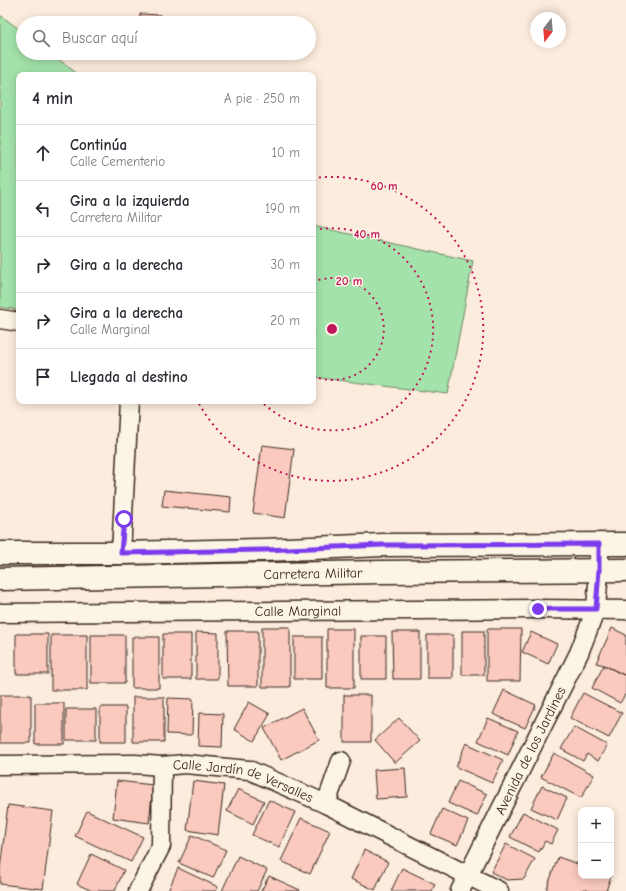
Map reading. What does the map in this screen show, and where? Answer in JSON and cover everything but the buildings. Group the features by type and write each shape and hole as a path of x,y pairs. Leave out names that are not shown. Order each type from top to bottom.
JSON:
{"main road":[{"name":"Carretera Militar","path":"0,553 121,553 264,550 383,545 626,544"},
{"name":"Carretera Militar","path":"0,580 372,572 626,570"}],"street":[{"path":"0,318 16,321"},
{"path":"121,553 129,404"},
{"name":"Avenida de los Jardines","path":"464,884 579,653 596,609 599,544"},
{"name":"Calle Marginal","path":"0,613 626,610"},
{"path":"326,804 341,761"},
{"name":"Calle Jardín de Versalles","path":"0,765 135,764 162,766 185,764 249,770 326,804 464,884 499,891"},
{"path":"138,891 161,846 162,766"}],"green space":[{"path":"0,15 16,27 16,60 59,60 75,72 16,72 16,310 0,307"},
{"path":"316,227 473,261 448,394 316,377"}],"route":[{"path":"124,519 121,553 264,550 383,545 599,544 596,609 538,609"}]}
